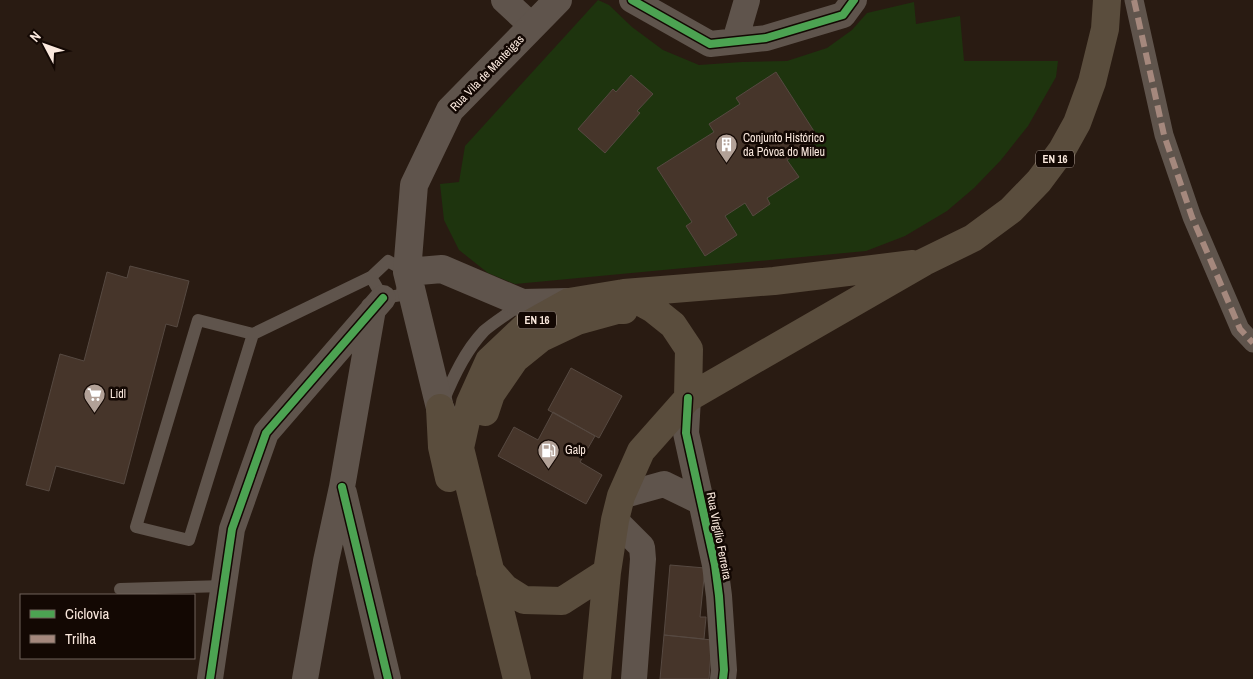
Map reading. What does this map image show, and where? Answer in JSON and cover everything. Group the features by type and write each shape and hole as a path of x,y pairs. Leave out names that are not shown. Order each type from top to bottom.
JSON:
{"main road":[{"name":"Rua Vila de Manteigas","path":"460,448 440,408 407,272 414,185 450,110 558,0"},
{"name":"EN 16","path":"597,679 607,572 618,508 641,451 688,398 924,262 973,238 1011,210 1038,181 1062,150 1077,123 1092,82 1105,29 1107,0"},
{"name":"EN 16","path":"517,679 460,448 470,403 489,361 526,326 569,302 624,293 774,281 924,262"},
{"path":"407,272 442,269 522,303 569,302"},
{"path":"624,293 653,309 673,325 689,349 688,398"},
{"name":"EN 16","path":"468,479 479,426 491,394 515,359 541,338 578,321 617,310 653,309"},
{"path":"440,408 442,448 501,679"},
{"path":"490,571 505,588 524,600 562,601 607,572"}],"street":[{"path":"504,0 532,26"},
{"path":"632,0 710,44 766,38 843,15 854,0"},
{"path":"735,41 747,0"},
{"path":"1134,0 1164,135 1192,217 1240,329 1253,343"},
{"path":"305,679 326,561 342,487 376,294"},
{"path":"210,679 232,529 266,433 376,294"},
{"name":"Rua Virgílio Ferreira","path":"688,398 686,433 715,565 719,596 723,679"},
{"name":"Rua Virgílio Ferreira","path":"618,508 664,484 701,502"},
{"path":"342,487 388,679"},
{"path":"618,508 642,547 643,559 634,679"}],"lane":[{"path":"254,334 189,540 136,527 198,320 254,334 376,294 401,296 407,272 388,261 376,294"},
{"path":"440,408 452,378 464,358 485,331 522,303"},
{"path":"120,589 224,586"}],"green space":[{"path":"598,0 609,5 632,27 663,50 699,65 787,61 827,48 852,30 867,13 914,2 916,24 960,16 964,61 1058,61 1056,77 1028,126 1001,160 974,188 947,211 905,236 866,251 515,284 488,273 459,250 444,220 440,184 459,182 465,146"}],"building":[{"name":"Conjunto Histórico da Póvoa do Mileu","path":"776,72 819,139 787,160 799,177 767,198 770,204 753,216 745,203 725,216 737,235 705,256 686,226 692,222 657,168 714,132 709,124 740,104 736,98"},
{"path":"631,75 653,94 637,111 640,113 605,153 578,129 613,89 616,92"},
{"name":"Lidl","path":"130,266 189,281 177,327 166,324 124,484 56,466 49,491 26,485 60,354 84,361 107,272 127,278"},
{"path":"571,368 622,396 599,438 548,410"},
{"path":"553,412 595,436 580,462 602,475 586,504 498,456 514,427 538,440"},
{"path":"670,565 705,568 700,617 706,617 704,639 664,635"},
{"path":"664,635 712,640 709,679 660,679"}],"marked path":[{"path":"1134,0 1164,135 1192,217 1240,329 1253,343"}],"cycle path":[{"path":"632,0 710,44 766,38 843,15 854,0"},
{"path":"210,679 232,529 266,433 383,298"},
{"path":"688,398 686,433 715,565 719,596 723,679"},
{"path":"342,487 388,679"}],"place":[{"name":"Conjunto Histórico da Póvoa do Mileu","path":"727,164"},
{"name":"Lidl","path":"94,413"},
{"name":"Galp","path":"549,469"}]}
